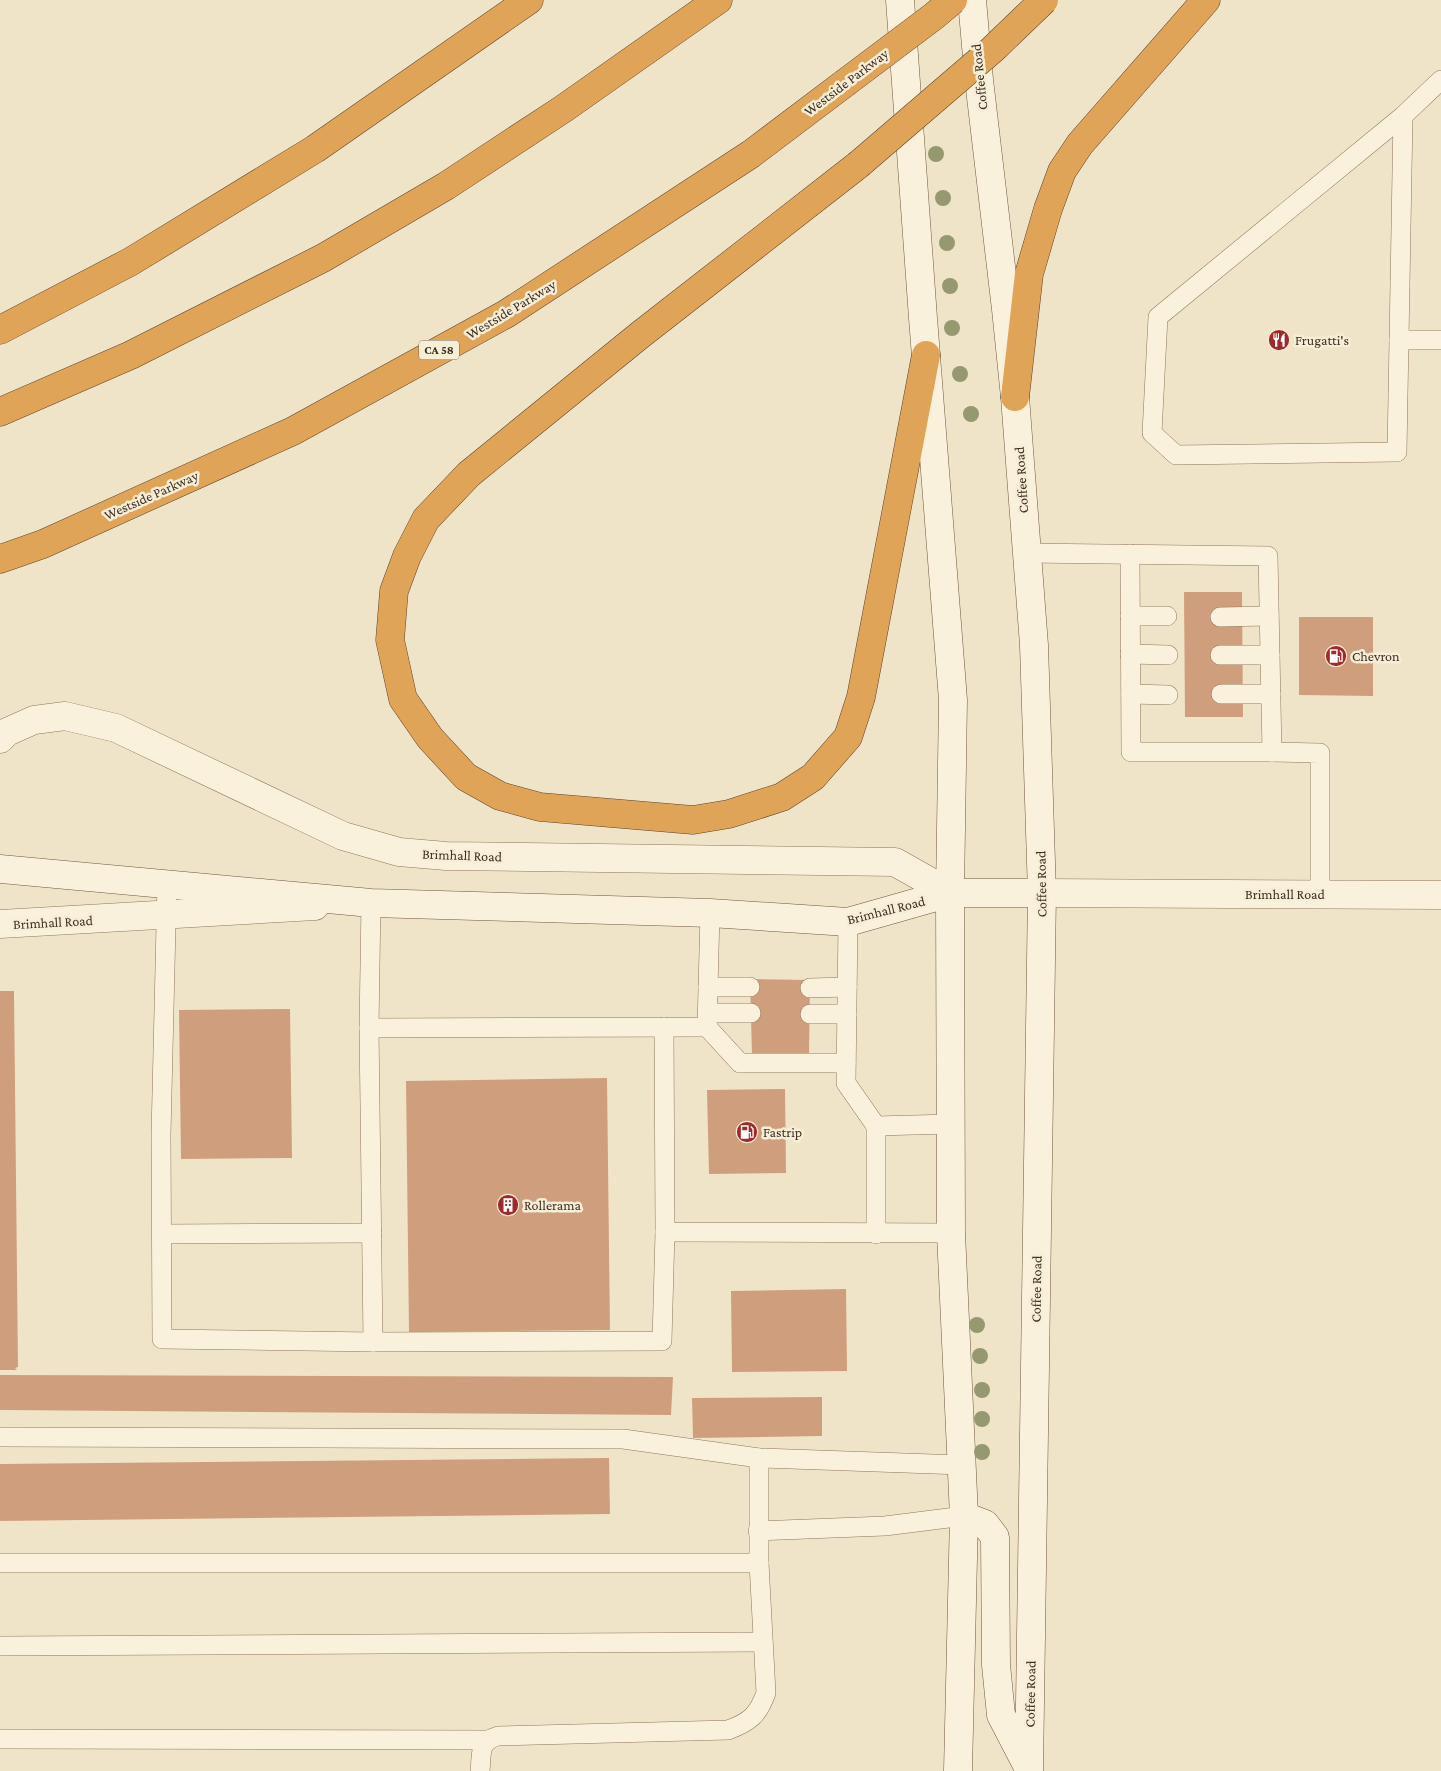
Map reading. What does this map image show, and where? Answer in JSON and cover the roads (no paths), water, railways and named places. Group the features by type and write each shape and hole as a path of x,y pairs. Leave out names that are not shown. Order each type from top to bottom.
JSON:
{"highway":[{"path":"0,330 130,262 315,148 529,0"},
{"path":"0,412 132,355 323,258 446,186 563,109 718,0"},
{"name":"Westside Parkway","path":"0,559 43,544 293,430 506,314 750,154 934,16 952,0"},
{"path":"926,355 861,697 848,738 813,777 782,797 729,814 693,820 540,807 500,796 466,777 430,738 403,699 390,640 394,591 407,556 426,519 469,474 640,335 858,166 993,49 1044,0"},
{"path":"1015,397 1029,274 1048,208 1062,171 1080,144 1206,0"}],"main road":[{"path":"900,0 953,700 950,893 951,1233 964,1516 958,1771"},
{"name":"Coffee Road","path":"972,0 979,80 1015,397 1034,644 1042,893 1029,1771"},
{"name":"Brimhall Road","path":"0,739 7,732 34,720 65,716 116,728 343,836 399,852 446,856 894,862 950,893"},
{"name":"Brimhall Road","path":"0,869 371,903 710,913 848,922 950,893 1441,894"},
{"name":"Brimhall Road","path":"2,922 168,915 371,903"},
{"path":"964,1516 985,1524 994,1537 996,1665 1001,1715 1029,1771"}],"lane":[{"path":"1403,116 1397,452 1176,456 1152,433 1158,317 1403,116 1441,80"},
{"path":"1399,340 1441,340"},
{"path":"1026,553 1268,556 1272,752"},
{"path":"1130,554 1131,752 1320,753 1320,894"},
{"path":"1130,616 1167,616"},
{"path":"1220,617 1269,616"},
{"path":"1130,654 1168,655"},
{"path":"1220,655 1270,655"},
{"path":"1131,694 1168,695"},
{"path":"1221,694 1271,694"},
{"path":"167,884 168,915 161,1135 162,1339 373,1342 662,1341 665,1232 664,1027"},
{"path":"371,903 369,1028 373,1342"},
{"path":"710,913 708,1020 740,1063 846,1062"},
{"path":"848,922 846,1083 876,1126 876,1234"},
{"path":"708,986 750,987"},
{"path":"810,988 847,987"},
{"path":"369,1028 664,1027 751,1013"},
{"path":"810,1014 847,1014"},
{"path":"876,1126 951,1124"},
{"path":"665,1232 951,1233"},
{"path":"162,1234 372,1233"},
{"path":"0,1437 623,1438 759,1458 962,1465"},
{"path":"0,1739 487,1740 498,1736 728,1730 743,1724 755,1715 766,1693 758,1532 759,1458"},
{"path":"758,1532 885,1526 964,1516"},
{"path":"0,1563 759,1563"},
{"path":"0,1646 763,1642"},
{"path":"480,1771 483,1745 487,1740"}],"place":[{"name":"Frugatti's","path":"1279,340"},
{"name":"Chevron","path":"1336,656"},
{"name":"Fastrip","path":"747,1132"},
{"name":"Rollerama","path":"508,1205"}]}
